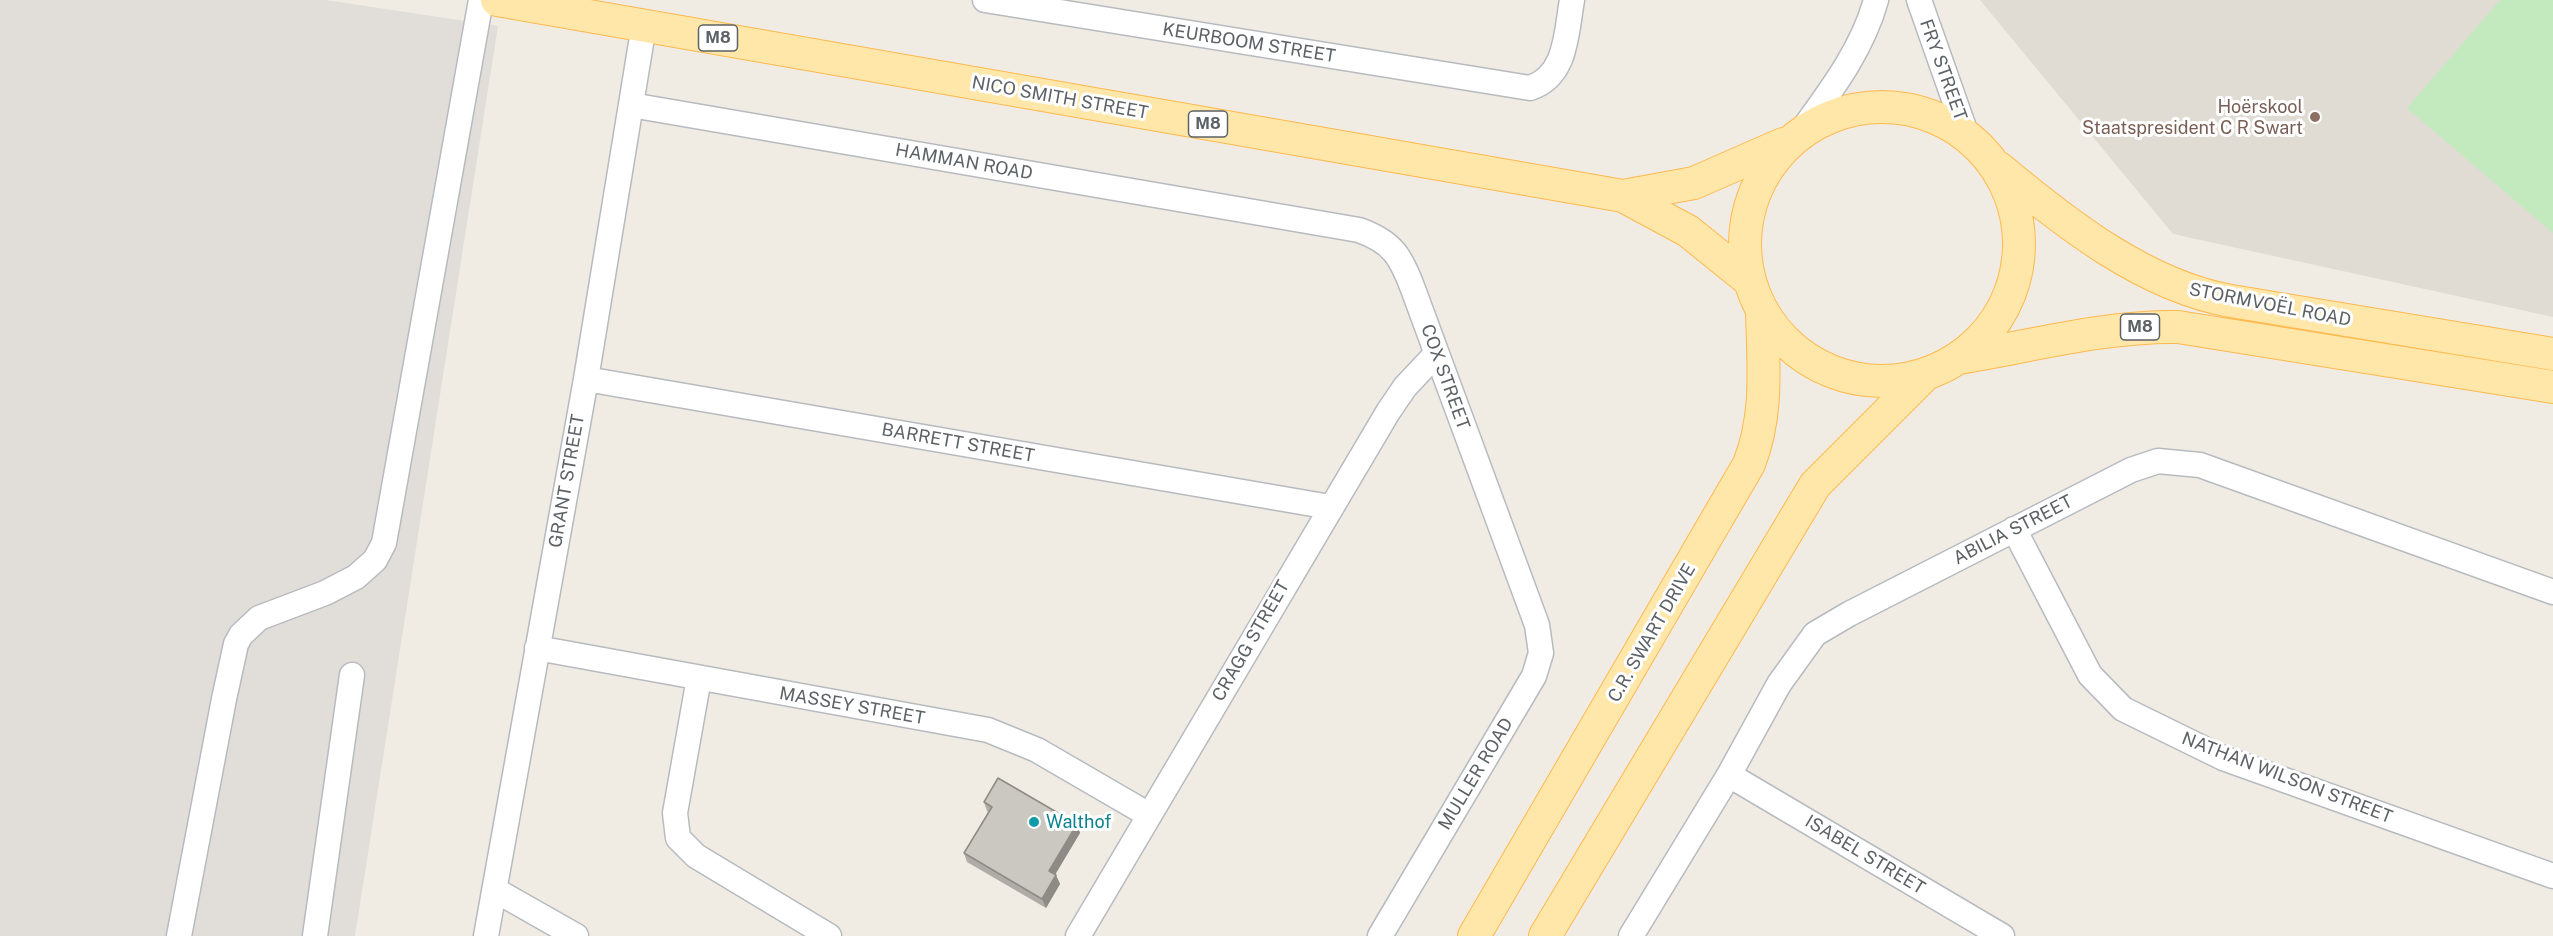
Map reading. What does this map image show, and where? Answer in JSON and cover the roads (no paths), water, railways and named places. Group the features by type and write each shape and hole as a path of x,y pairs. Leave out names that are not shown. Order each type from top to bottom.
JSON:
{"main road":[{"name":"NICO SMITH STREET","path":"497,0 1623,196 1678,188 1712,178 1796,137"},
{"name":"STORMVOËL ROAD","path":"1979,150 2004,183 2014,209 2018,241 2016,268 2009,295 2000,315 1983,337 1958,358 1926,374 1877,381 1835,373 1808,359 1788,344 1762,310 1750,281 1745,242 1750,204 1764,173 1796,137 1836,115 1882,108 1928,116 1979,150 2044,205 2114,252 2164,281 2188,291 2231,301 2553,354"},
{"name":"NICO SMITH STREET","path":"1623,196 1688,231 1750,281"},
{"name":"C.R. SWART DRIVE","path":"1474,936 1749,464 1757,441 1765,402 1762,310"},
{"name":"STORMVOËL ROAD","path":"1958,358 2098,332 2130,328 2178,327 2553,387"},
{"path":"1545,936 1815,484 1926,374"}],"street":[{"path":"179,936 224,699 240,635 259,618 325,593 356,577 375,560 384,543 481,0"},
{"name":"KEURBOOM STREET","path":"985,0 1530,88 1540,84 1555,72 1563,52 1572,0"},
{"path":"1796,137 1846,67 1866,28 1876,0"},
{"name":"FRY STREET","path":"1919,0 1979,150"},
{"name":"GRANT STREET","path":"486,936 586,379 644,25"},
{"name":"HAMMAN ROAD","path":"631,105 1296,220"},
{"name":"COX STREET","path":"1296,220 1359,230 1389,245 1407,272 1530,604"},
{"name":"CRAGG STREET","path":"1078,936 1330,507 1405,387 1436,354"},
{"name":"BARRETT STREET","path":"586,379 1330,507"},
{"name":"ABILIA STREET","path":"1631,936 1728,775 1784,676 1815,634 2014,529 2145,464 2158,461 2186,462 2222,472 2553,592"},
{"name":"NATHAN WILSON STREET","path":"2014,529 2085,668 2097,684 2123,709 2223,758 2553,876"},
{"name":"MULLER ROAD","path":"1380,936 1534,676 1541,653 1541,642 1530,604"},
{"name":"MASSEY STREET","path":"537,648 988,730 1054,759 1149,815"},
{"path":"315,936 352,675"},
{"path":"699,678 675,813 678,838 696,856 829,936"},
{"name":"ISABEL STREET","path":"1728,775 2002,936"},
{"path":"495,890 576,936"}],"place":[{"name":"Hoërskool Staatspresident C R Swart","path":"2315,117"},
{"name":"Walthof","path":"1034,822"}]}
